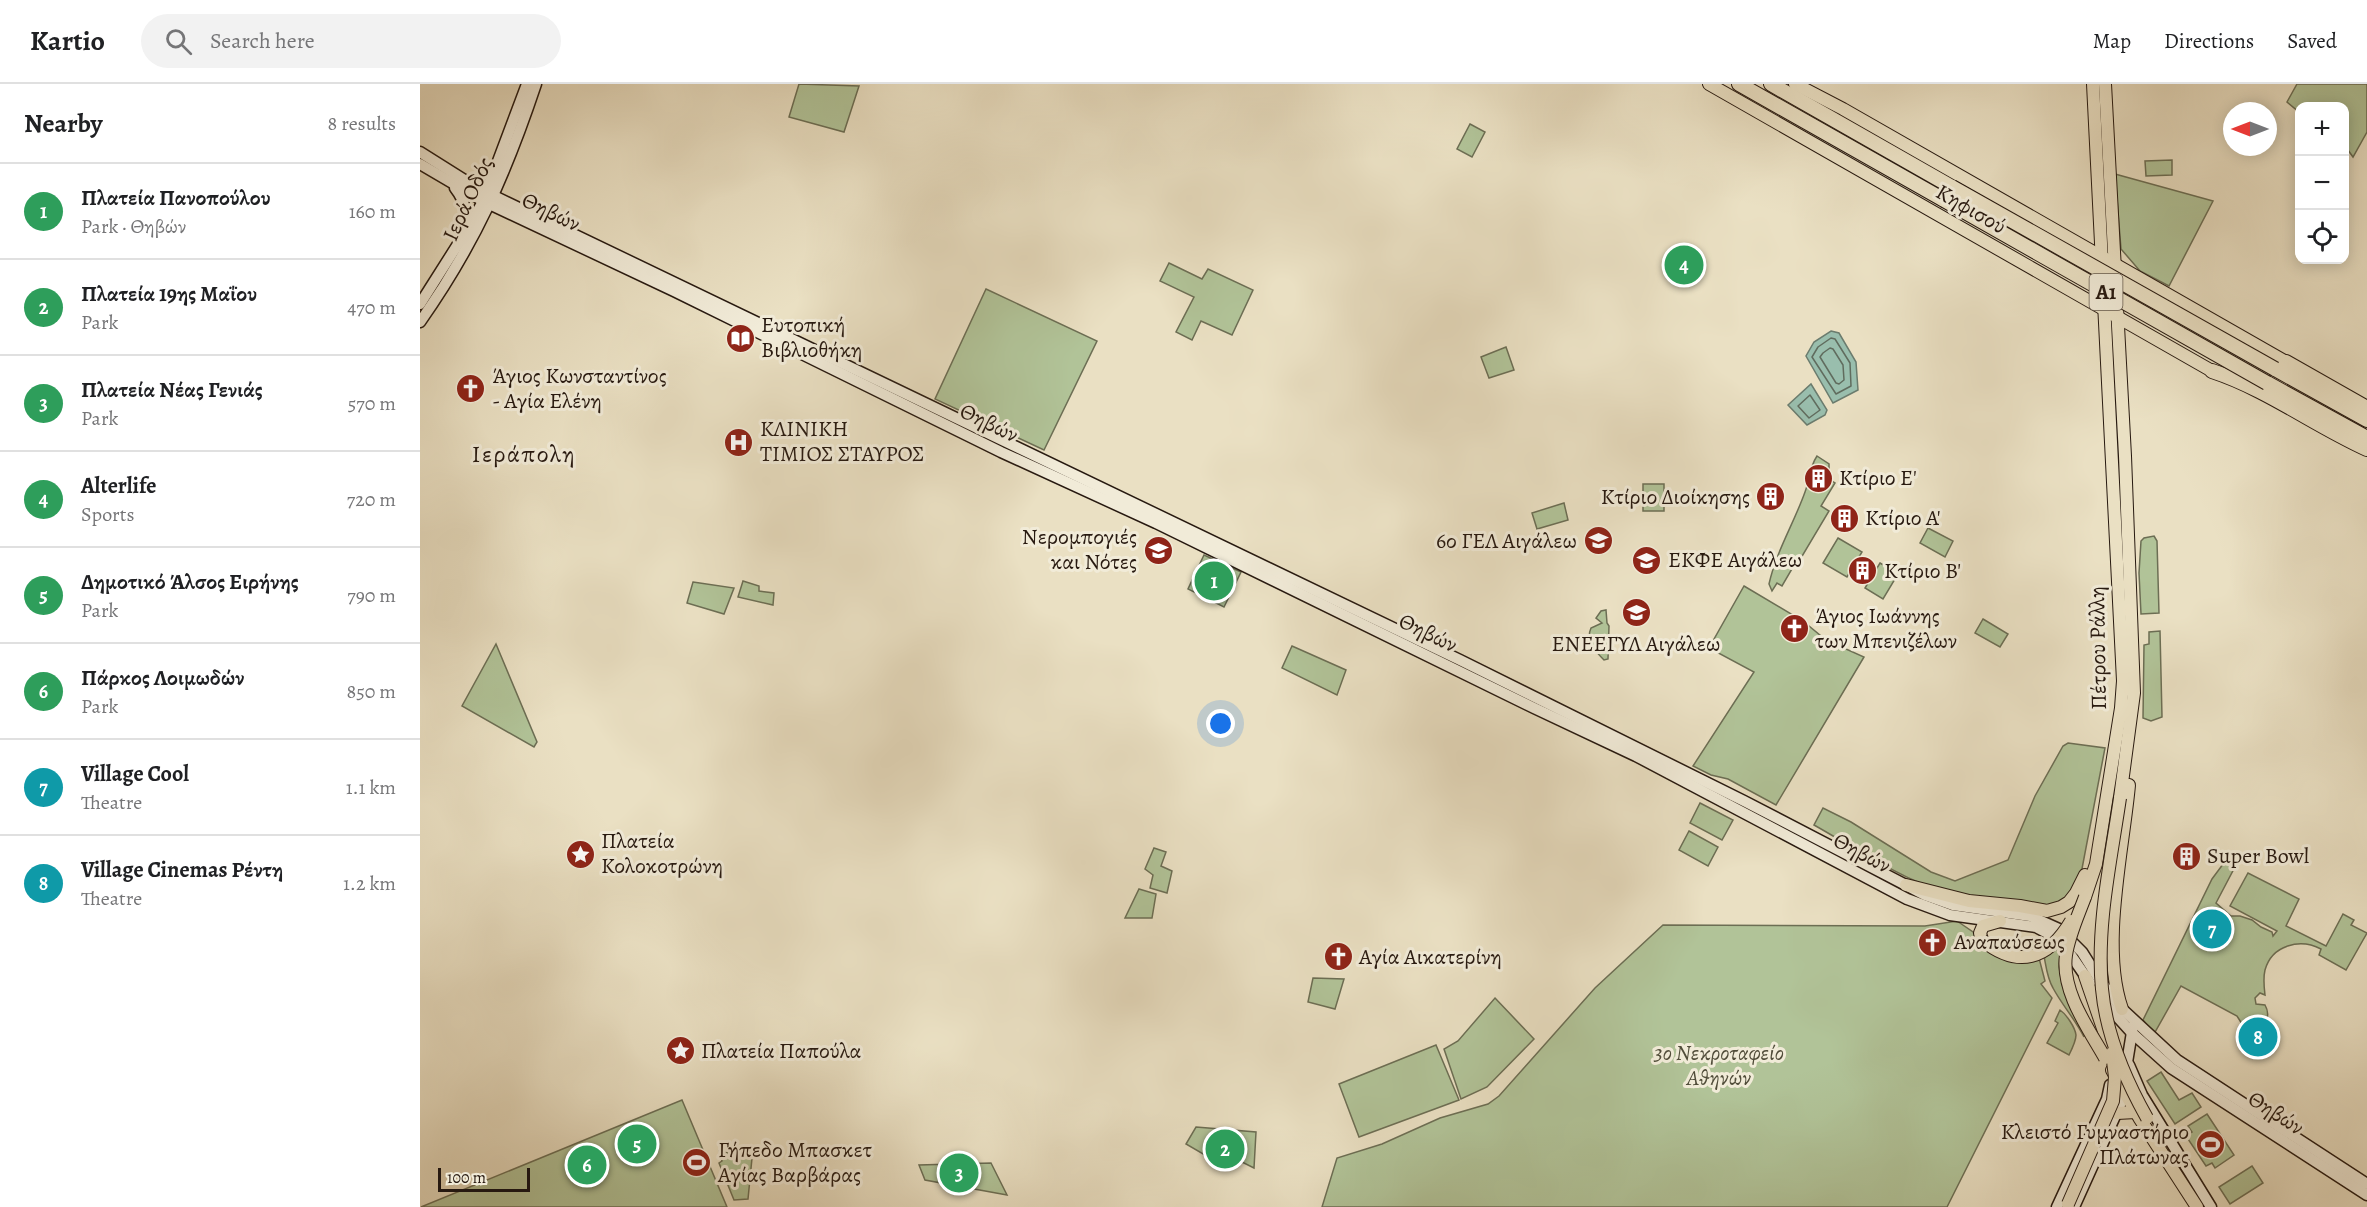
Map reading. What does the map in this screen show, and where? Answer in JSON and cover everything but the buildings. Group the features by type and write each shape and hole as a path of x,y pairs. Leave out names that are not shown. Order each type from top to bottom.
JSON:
{"highway":[{"name":"Α1","path":"1739,84 2367,438"},
{"name":"Α1","path":"1771,84 1952,187 2281,366 2367,420"},
{"path":"2281,366 2367,408"},
{"path":"2212,371 2237,379 2339,436 2367,448"}],"main road":[{"name":"Ιερά Οδός","path":"420,304 489,199 527,84"},
{"name":"Ιερά Οδός","path":"420,322 455,270 489,199 536,84"},
{"name":"Κηφισού","path":"1709,84 2212,371"},
{"name":"Κηφισού","path":"1795,84 2169,294 2281,366"},
{"name":"Πέτρου Ράλλη","path":"2093,84 2106,310 2122,694 2094,873 2067,947 2066,973 2073,998 2106,1061 2136,1112 2200,1204"},
{"name":"Πέτρου Ράλλη","path":"2105,84 2120,348 2134,693 2102,936 2101,984 2105,1011 2132,1090 2200,1204"},
{"name":"Θηβών","path":"420,152 489,199 1001,452 1310,597 1636,756 1907,899 1950,915 2036,927 2053,936 2074,958 2105,1003 2133,1027 2176,1060 2367,1184"},
{"name":"Θηβών","path":"420,164 443,178 1460,660 1723,790 1906,885 1953,905 2030,916 2050,923 2072,941 2133,1027 2156,1055 2186,1078 2367,1196"},
{"path":"443,178 457,191 464,205 466,219 464,235"},
{"path":"2065,235 2078,239 2091,236 2097,230 2099,214"},
{"path":"2012,257 2030,258 2038,254 2043,247 2044,230 2032,217"},
{"path":"2112,233 2123,257 2143,280"},
{"path":"2065,287 2086,290 2104,283 2112,272 2114,263"},
{"path":"2106,310 2116,295 2133,287 2151,288 2169,294"},
{"path":"2120,348 2125,334 2138,329"},
{"path":"1906,885 1969,901 2043,910 2057,909 2069,902 2079,889 2087,868 2106,759 2122,694"},
{"path":"2122,1009 2113,974 2116,905 2130,778 2129,739"},
{"path":"2000,921 1983,927 1980,933 1982,940 2009,957 2026,957 2051,948 2061,937 2085,897"},
{"path":"2085,976 2099,979 2113,974"},
{"path":"2085,976 2123,1090"},
{"path":"2067,1206 2107,1117 2114,1094 2115,1069 2105,1011"},
{"path":"2067,1206 2117,1113 2133,1027"},
{"path":"2128,1062 2137,1053 2156,1055"},
{"path":"2067,1206 2107,1099 2110,1082 2106,1061"},
{"path":"2128,1062 2142,1095 2211,1207"},
{"path":"2117,1113 2136,1112"}],"green space":[{"path":"799,84 859,86 844,132 789,117"},
{"path":"2297,84 2367,84 2367,132 2353,157 2349,152 2349,102 2295,102 2295,109 2287,102"},
{"path":"1470,124 1485,132 1472,157 1457,149"},
{"path":"2172,160 2172,175 2146,176 2145,161"},
{"path":"2115,174 2213,201 2169,286 2140,271 2121,249"},
{"path":"1169,263 1202,279 1208,269 1253,290 1232,335 1201,321 1192,340 1176,332 1194,297 1160,281"},
{"path":"986,289 1097,341 1044,450 935,399"},
{"path":"1506,347 1514,370 1489,378 1481,357"},
{"path":"1817,456 1829,464 1829,479 1835,483 1821,506 1829,511 1795,568 1793,567 1782,586 1777,583 1772,591 1769,584 1772,572 1801,504 1812,465"},
{"path":"1643,484 1664,484 1664,511 1643,511"},
{"path":"1564,503 1568,520 1537,529 1532,513"},
{"path":"1928,528 1953,541 1945,557 1920,543"},
{"path":"2154,536 2157,541 2159,613 2141,614 2139,573 2141,541"},
{"path":"1838,538 1862,552 1847,577 1823,563"},
{"path":"1204,555 1241,572 1224,607 1188,589"},
{"path":"1880,563 1898,574 1883,599 1865,588"},
{"path":"743,581 759,586 759,591 774,593 773,605 738,597"},
{"path":"693,582 734,588 724,614 687,603"},
{"path":"1744,586 1803,621 1826,640 1864,657 1776,805 1728,779 1711,775 1693,766 1754,672 1709,648"},
{"path":"1606,610 1609,626 1608,659 1604,660 1594,649 1589,633 1591,628 1602,623 1596,618 1601,611"},
{"path":"1983,619 2008,634 2000,647 1975,633"},
{"path":"2160,631 2162,717 2151,721 2143,718 2144,645 2149,644 2149,632"},
{"path":"496,644 537,742 534,747 462,706"},
{"path":"1292,646 1346,670 1337,695 1282,668"},
{"path":"2068,743 2105,748 2081,874 2074,892 2053,907 1984,901 1932,888 1891,869 1814,825 1823,808 1851,822 1931,872 1955,881 2008,860 2035,796 2063,746"},
{"path":"1700,803 1733,820 1722,840 1690,823"},
{"path":"1689,831 1718,847 1708,866 1679,850"},
{"path":"1154,848 1166,852 1161,866 1172,871 1167,893 1150,888 1153,875 1145,869"},
{"path":"2229,856 2233,857 2237,863 2216,903 2231,916 2252,920 2272,932 2273,936 2277,931 2230,906 2248,873 2299,899 2286,926 2326,946 2343,914 2354,920 2351,925 2367,933 2346,970 2319,955 2321,949 2313,946 2296,944 2280,949 2269,961 2265,970 2265,995 2260,993 2255,998 2256,1004 2265,1005 2268,1014 2265,1024 2256,1022 2247,1029 2237,1016 2181,986 2154,1034 2143,1020 2212,879"},
{"path":"1139,889 1156,894 1152,918 1125,918"},
{"name":"3ο Νεκροταφείο Αθηνών","path":"1957,921 1976,934 1978,940 2039,958 2045,981 2041,984 2052,998 1947,1207 1322,1207 1337,1158 1382,1144 1440,1118 1488,1104 1499,1096 1595,988 1663,925 1925,926"},
{"path":"2061,945 2059,967 2062,984 2084,1037 2051,984 2047,972 2044,956"},
{"path":"1313,978 1344,979 1335,1009 1308,1002"},
{"path":"1495,998 1534,1039 1487,1087 1461,1099 1444,1049 1458,1041"},
{"path":"2060,1010 2070,1021 2076,1035 2069,1055 2047,1043 2058,1023 2055,1021"},
{"path":"1436,1045 1459,1100 1359,1137 1339,1084"},
{"path":"2161,1072 2179,1100 2192,1093 2201,1107 2175,1124 2147,1081"},
{"path":"682,1100 727,1207 421,1207"},
{"name":"Κλειστό Γυμναστήριο Πλάτωνας","path":"2207,1114 2234,1155 2215,1168 2212,1163 2206,1166 2186,1136 2192,1132 2188,1126"},
{"path":"1196,1127 1256,1132 1254,1168 1228,1155 1222,1165 1186,1144"},
{"path":"719,1151 752,1158 748,1199 734,1200 719,1163 722,1161"},
{"path":"991,1163 1007,1195 925,1180 919,1165"},
{"path":"2252,1166 2263,1183 2230,1204 2219,1187"}],"water":[{"path":"1831,331 1839,333 1856,362 1858,390 1833,403 1806,356 1814,342"},
{"path":"1811,384 1827,410 1825,415 1807,425 1788,405"}],"place":[{"name":"Alterlife","path":"1684,265"},
{"name":"Ευτοπική Βιβλιοθήκη","path":"740,338"},
{"name":"Άγιος Κωνσταντίνος - Αγία Ελένη","path":"471,389"},
{"name":"ΚΛΙΝΙΚΗ ΤΙΜΙΟΣ ΣΤΑΥΡΟΣ","path":"739,442"},
{"name":"Κτίριο Ε'","path":"1818,478"},
{"name":"Κτίριο Διοίκησης","path":"1771,497"},
{"name":"Κτίριο Α'","path":"1844,518"},
{"name":"6ο ΓΕΛ Αιγάλεω","path":"1598,541"},
{"name":"Νερομπογιές και Νότες","path":"1158,550"},
{"name":"ΕΚΦΕ Αιγάλεω","path":"1647,560"},
{"name":"Κτίριο Β'","path":"1863,571"},
{"name":"Πλατεία Πανοπούλου","path":"1214,581"},
{"name":"ΕΝΕΕΓΥΛ Αιγάλεω","path":"1636,612"},
{"name":"Άγιος Ιωάννης των Μπενιζέλων","path":"1794,629"},
{"name":"Πλατεία Κολοκοτρώνη","path":"580,854"},
{"name":"Super Bowl","path":"2186,856"},
{"name":"Village Cool","path":"2212,929"},
{"name":"Αναπαύσεως","path":"1933,942"},
{"name":"Αγία Αικατερίνη","path":"1338,957"},
{"name":"Village Cinemas Ρέντη","path":"2258,1037"},
{"name":"Πλατεία Παπούλα","path":"680,1051"},
{"name":"Δημοτικό Άλσος Ειρήνης","path":"637,1144"},
{"name":"Κλειστό Γυμναστήριο Πλάτωνας","path":"2210,1145"},
{"name":"Πλατεία 19ης Μαΐου","path":"1225,1149"},
{"name":"Γήπεδο Μπασκετ Αγίας Βαρβάρας","path":"697,1163"},
{"name":"Πάρκος Λοιμωδών","path":"587,1165"},
{"name":"Πλατεία Νέας Γενιάς","path":"959,1173"}],"district":[{"name":"Ιεράπολη","path":"524,454"}]}
